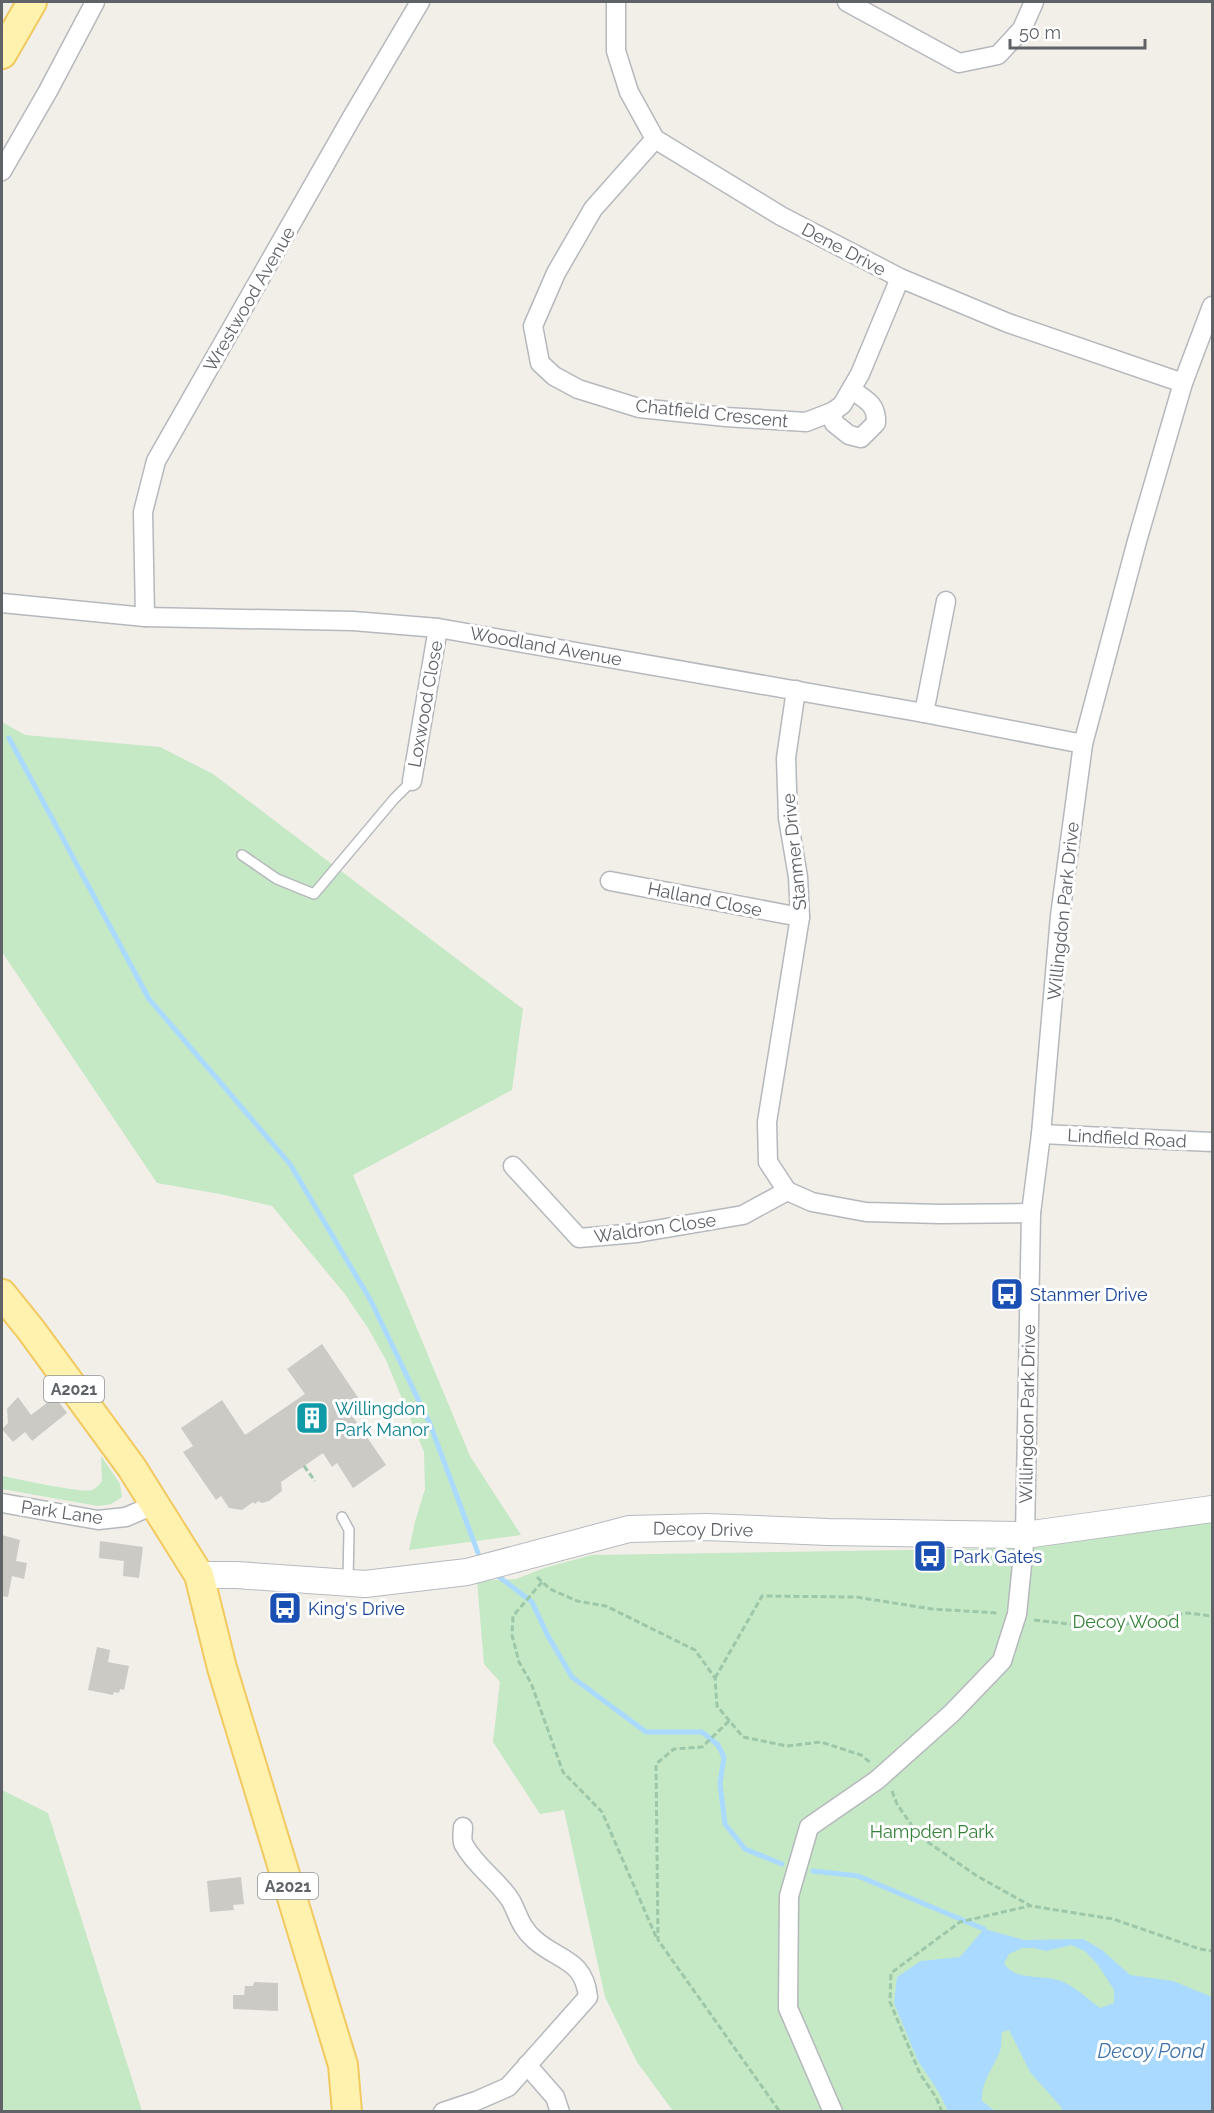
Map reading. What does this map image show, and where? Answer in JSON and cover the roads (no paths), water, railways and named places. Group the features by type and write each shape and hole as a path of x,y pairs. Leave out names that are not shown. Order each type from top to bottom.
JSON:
{"main road":[{"path":"2,54 32,2"},
{"name":"A2021","path":"2,1294 119,1449 199,1575 222,1668 343,2065 347,2112"}],"street":[{"path":"2,171 95,2"},
{"name":"Wrestwood Avenue","path":"145,617 142,512 156,461 420,2"},
{"name":"Dene Drive","path":"616,2 616,51 629,92 655,139 781,216 900,278 1008,323 1183,382"},
{"path":"847,2 959,63 998,55 1022,29 1034,2"},
{"name":"Chatfield Crescent","path":"655,139 593,210 556,273 533,326 540,363 554,376 578,389 639,408 806,422 832,412 842,405 852,390 900,278"},
{"name":"Willingdon Park Drive","path":"833,2112 788,2008 789,1896 809,1827 885,1773 952,1713 1002,1661 1017,1614 1025,1535 1031,1213 1041,1134 1060,916 1083,744 1137,541 1183,382 1212,306"},
{"path":"832,412 834,423 849,435 861,438 876,423 876,413 870,403 852,390"},
{"path":"924,713 946,601"},
{"name":"Woodland Avenue","path":"2,603 145,617 353,621 438,627 924,713 1083,744"},
{"name":"Loxwood Close","path":"412,781 438,627"},
{"name":"Stanmer Drive","path":"787,1191 768,1162 767,1122 800,916 798,877 788,818 786,758 796,690"},
{"name":"Halland Close","path":"610,881 800,916"},
{"name":"Lindfield Road","path":"1041,1134 1212,1142"},
{"name":"Waldron Close","path":"513,1166 579,1238 637,1233 743,1215 787,1191"},
{"path":"787,1191 812,1202 866,1212 1031,1213"},
{"name":"Park Lane","path":"2,1503 98,1520 126,1517 156,1504"},
{"name":"Decoy Drive","path":"199,1575 236,1575 365,1584 467,1572 629,1528 706,1527 828,1532 1025,1535 1212,1509"},
{"path":"443,2112 508,2087 588,1997 587,1984 579,1969 535,1940 520,1923 511,1902 494,1880 477,1864 462,1842 463,1827"},
{"path":"527,2065 555,2097 560,2112"}],"lane":[{"path":"242,855 277,879 314,894 394,799 412,781"},
{"path":"342,1517 350,1530 348,1583"}],"water":[{"name":"Decoy Pond","path":"984,1929 1024,1940 1083,1939 1102,1950 1130,1975 1173,1981 1212,1997 1212,2111 1062,2111 1062,2108 1030,2072 1009,2030 1002,2032 1000,2051 983,2088 982,2101 995,2111 948,2111 918,2061 894,2003 897,1977 921,1961 960,1957","holes":["1071,1945 1085,1951 1098,1965 1114,1990 1114,2003 1100,2008 1066,1983 1015,1973 1004,1963 1009,1954 1022,1948 1046,1951"]}],"waterway":[{"path":"9,738 149,999 290,1164 371,1301 430,1424 478,1553"},
{"path":"498,1576 532,1602 548,1636 572,1677 646,1732 702,1732 718,1745 724,1757 720,1784 725,1824 745,1849 782,1864"},
{"path":"813,1871 858,1876 984,1929"}],"place":[{"name":"Stanmer Drive","path":"1007,1294"},
{"name":"Willingdon Park Manor","path":"312,1418"},
{"name":"Park Gates","path":"930,1556"},
{"name":"King's Drive","path":"285,1608"}],"park label":[{"name":"Decoy Wood","path":"1126,1621"},
{"name":"Hampden Park","path":"932,1831"}]}
